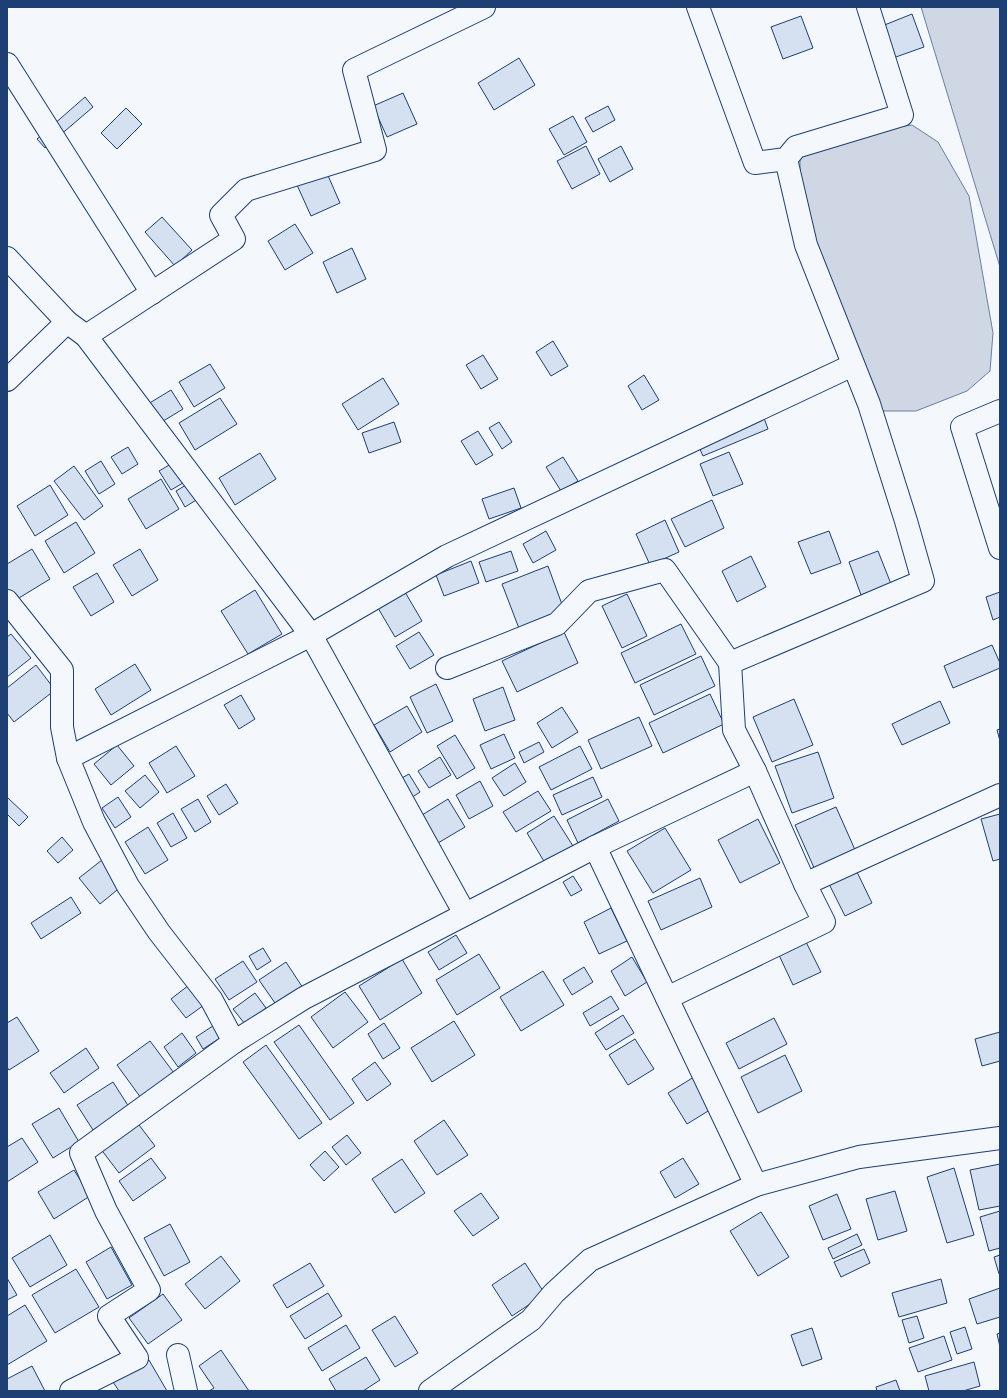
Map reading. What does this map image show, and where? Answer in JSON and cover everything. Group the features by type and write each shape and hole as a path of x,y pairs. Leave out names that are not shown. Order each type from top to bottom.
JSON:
{"street":[{"path":"86,336 234,239 221,216 246,190 375,150 354,70 484,7"},
{"path":"698,7 755,163 786,159 796,147 902,115 868,7"},
{"path":"7,64 152,293"},
{"path":"730,663 923,581 906,521 869,404 806,245 786,159"},
{"path":"7,258 67,322 86,336 311,635 465,914"},
{"path":"7,380 67,322"},
{"path":"68,758 311,635 447,556 853,365"},
{"path":"1000,411 962,427 1000,548"},
{"path":"447,668 557,624 589,591 665,570 730,663 734,730 755,771 824,922 667,998"},
{"path":"7,601 62,670 62,727 68,758 94,822 128,886 159,932 211,999 234,1042"},
{"path":"71,1391 137,1358 109,1316 149,1290 106,1211 81,1153 234,1042 329,984 595,847 755,771"},
{"path":"806,884 1000,795"},
{"path":"595,847 756,1185"},
{"path":"430,1391 531,1320 554,1293 590,1260 756,1185 859,1157 1000,1138"},
{"path":"178,1354 186,1391"}],"shaded area":[{"path":"921,7 1000,7 1000,267"},
{"path":"912,125 938,142 969,196 993,333 990,371 967,391 916,411 883,411 817,251 800,191 800,155 844,135"}],"building":[{"path":"912,14 924,47 893,58 882,26"},
{"path":"801,16 813,48 783,59 771,27"},
{"path":"519,58 535,85 494,110 478,83"},
{"path":"403,93 417,124 387,137 373,106"},
{"path":"85,97 93,107 45,148 37,139"},
{"path":"608,106 615,120 593,132 585,118"},
{"path":"126,108 142,124 117,149 101,133"},
{"path":"573,116 587,142 564,155 549,129"},
{"path":"586,146 600,174 572,189 557,161"},
{"path":"621,146 633,169 610,182 598,159"},
{"path":"326,171 340,203 311,216 297,185"},
{"path":"162,217 192,250 175,266 145,232"},
{"path":"295,224 313,253 285,270 268,241"},
{"path":"352,248 366,279 337,293 323,262"},
{"path":"553,341 568,366 551,376 536,352"},
{"path":"483,355 498,379 481,389 466,365"},
{"path":"210,364 225,388 194,407 179,382"},
{"path":"644,375 659,400 642,410 628,386"},
{"path":"383,378 399,404 358,430 342,404"},
{"path":"171,390 183,409 160,423 148,404"},
{"path":"220,398 237,424 195,450 179,423"},
{"path":"764,418 768,429 703,456 698,445"},
{"path":"394,422 401,442 369,453 362,433"},
{"path":"499,422 512,442 502,449 489,428"},
{"path":"478,431 493,455 476,465 461,441"},
{"path":"128,447 138,464 122,474 111,457"},
{"path":"729,452 743,484 713,496 700,464"},
{"path":"260,453 276,479 235,505 219,478"},
{"path":"563,457 578,481 561,491 546,467"},
{"path":"101,461 115,484 99,494 85,471"},
{"path":"176,461 188,480 171,490 159,471"},
{"path":"74,466 103,506 84,520 54,481"},
{"path":"161,479 179,509 146,529 128,499"},
{"path":"191,482 201,497 185,507 176,491"},
{"path":"50,485 68,515 35,536 17,506"},
{"path":"514,488 521,508 489,519 482,499"},
{"path":"712,500 724,528 685,547 671,519"},
{"path":"665,520 679,552 650,565 636,534"},
{"path":"76,522 95,553 64,573 45,541"},
{"path":"546,531 556,550 533,563 523,544"},
{"path":"829,531 841,563 811,574 798,542"},
{"path":"32,549 50,579 14,601 7,589 7,564"},
{"path":"140,549 158,580 132,596 113,565"},
{"path":"511,551 518,571 486,582 479,562"},
{"path":"878,551 891,584 861,595 849,562"},
{"path":"751,556 766,587 737,602 722,571"},
{"path":"471,561 479,583 444,596 436,575"},
{"path":"548,566 564,610 520,631 502,584"},
{"path":"97,573 114,602 91,616 73,587"},
{"path":"255,590 282,634 248,654 221,611"},
{"path":"405,592 422,621 395,637 378,608"},
{"path":"1000,592 1000,617 993,620 986,597"},
{"path":"627,594 647,636 622,648 602,606"},
{"path":"681,624 696,654 635,683 621,653"},
{"path":"419,632 434,655 410,669 396,646"},
{"path":"564,632 578,663 517,692 502,661"},
{"path":"11,634 31,658 7,677 7,637"},
{"path":"992,645 1000,663 1000,668 953,688 944,666"},
{"path":"701,656 715,686 654,715 640,685"},
{"path":"135,664 151,690 111,715 95,689"},
{"path":"36,665 55,690 14,722 7,713 7,688"},
{"path":"436,684 453,721 427,733 410,697"},
{"path":"503,687 515,720 485,731 473,699"},
{"path":"710,694 724,724 663,753 649,723"},
{"path":"241,695 255,719 239,729 224,705"},
{"path":"794,699 813,745 772,762 753,717"},
{"path":"940,701 950,723 902,745 892,724"},
{"path":"407,706 422,732 390,752 374,725"},
{"path":"562,707 578,732 552,748 537,723"},
{"path":"639,717 652,746 601,769 588,740"},
{"path":"1000,729 1000,741 997,730"},
{"path":"504,734 515,758 491,769 480,745"},
{"path":"455,735 475,768 457,779 437,746"},
{"path":"539,742 544,752 524,763 519,752"},
{"path":"117,745 134,766 111,785 94,764"},
{"path":"176,746 195,776 167,793 149,763"},
{"path":"580,746 592,769 551,790 539,767"},
{"path":"818,752 834,798 792,813 775,766"},
{"path":"440,757 451,775 429,788 418,771"},
{"path":"515,763 526,782 504,796 492,778"},
{"path":"409,774 420,792 411,798 400,779"},
{"path":"145,775 159,792 140,808 125,791"},
{"path":"593,777 602,797 562,815 553,795"},
{"path":"480,781 493,806 469,819 456,795"},
{"path":"226,784 238,803 219,815 207,796"},
{"path":"538,791 551,811 516,832 503,812"},
{"path":"7,797 28,817 19,826 7,814"},
{"path":"118,797 131,817 115,828 102,808"},
{"path":"198,799 211,822 195,832 181,809"},
{"path":"448,799 465,827 438,843 422,815"},
{"path":"608,799 619,821 578,843 567,820"},
{"path":"836,807 856,852 815,870 795,825"},
{"path":"173,813 187,838 171,847 157,823"},
{"path":"1000,814 1000,859 993,861 981,819"},
{"path":"554,816 573,846 545,863 527,833"},
{"path":"758,819 780,863 740,883 718,840"},
{"path":"148,827 168,860 145,874 125,842"},
{"path":"665,828 691,870 653,893 627,851"},
{"path":"62,837 73,850 58,863 47,851"},
{"path":"102,860 122,886 100,904 79,878"},
{"path":"856,870 872,903 845,916 829,884"},
{"path":"573,876 582,890 571,896 563,882"},
{"path":"700,878 712,907 661,930 648,901"},
{"path":"71,897 81,913 41,939 31,923"},
{"path":"611,908 627,941 599,954 584,922"},
{"path":"456,935 467,953 439,970 428,952"},
{"path":"805,940 821,972 793,985 778,953"},
{"path":"263,948 271,961 257,970 249,956"},
{"path":"479,954 500,988 457,1015 436,980"},
{"path":"632,957 647,982 625,996 611,971"},
{"path":"402,959 422,993 380,1020 359,986"},
{"path":"243,961 257,982 229,1000 215,979"},
{"path":"286,962 303,988 277,1006 259,980"},
{"path":"584,967 593,982 572,995 563,980"},
{"path":"543,971 564,1005 521,1031 500,997"},
{"path":"189,985 204,1005 186,1018 171,999"},
{"path":"345,992 368,1022 333,1048 311,1017"},
{"path":"255,993 266,1008 245,1024 233,1009"},
{"path":"611,996 619,1009 590,1026 583,1013"},
{"path":"623,1015 634,1033 606,1050 595,1033"},
{"path":"17,1017 39,1051 9,1070 7,1067 7,1023"},
{"path":"774,1018 787,1044 739,1069 726,1043"},
{"path":"454,1021 475,1055 432,1082 411,1048"},
{"path":"384,1023 400,1048 383,1059 368,1034"},
{"path":"216,1024 223,1036 203,1049 196,1037"},
{"path":"299,1025 354,1103 330,1120 274,1042"},
{"path":"1000,1032 1000,1061 982,1066 975,1039"},
{"path":"182,1033 196,1053 178,1067 164,1047"},
{"path":"635,1039 654,1069 628,1085 609,1055"},
{"path":"150,1041 174,1073 141,1098 117,1065"},
{"path":"266,1045 322,1123 299,1139 243,1062"},
{"path":"86,1048 99,1068 64,1093 50,1073"},
{"path":"785,1055 802,1091 758,1113 741,1077"},
{"path":"375,1062 391,1084 367,1101 352,1079"},
{"path":"694,1077 713,1108 687,1124 668,1093"},
{"path":"113,1082 129,1107 93,1130 77,1105"},
{"path":"59,1108 79,1142 53,1158 32,1124"},
{"path":"444,1120 468,1155 437,1175 414,1141"},
{"path":"136,1121 155,1146 119,1173 100,1148"},
{"path":"347,1135 361,1153 346,1165 332,1147"},
{"path":"22,1138 38,1162 7,1182 7,1147"},
{"path":"325,1151 339,1167 324,1181 310,1165"},
{"path":"151,1158 166,1178 133,1201 119,1181"},
{"path":"683,1158 699,1184 675,1198 660,1172"},
{"path":"402,1159 425,1193 395,1213 372,1179"},
{"path":"1000,1164 1000,1206 979,1210 970,1170"},
{"path":"954,1168 974,1235 947,1243 927,1177"},
{"path":"74,1170 90,1196 54,1219 38,1192"},
{"path":"895,1191 907,1231 878,1240 866,1199"},
{"path":"481,1193 499,1218 473,1236 454,1211"},
{"path":"837,1194 851,1229 823,1240 809,1206"},
{"path":"1000,1211 1000,1248 989,1251 980,1217"},
{"path":"761,1212 789,1257 758,1276 730,1231"},
{"path":"170,1224 190,1262 164,1276 144,1238"},
{"path":"857,1234 862,1245 833,1259 828,1248"},
{"path":"50,1235 67,1265 30,1287 12,1258"},
{"path":"111,1247 132,1285 107,1299 86,1262"},
{"path":"864,1249 870,1263 841,1277 834,1262"},
{"path":"1000,1255 1000,1274 999,1274 994,1257"},
{"path":"221,1256 240,1281 205,1309 185,1284"},
{"path":"310,1263 324,1286 287,1308 273,1285"},
{"path":"525,1263 545,1294 512,1316 492,1285"},
{"path":"76,1269 99,1307 55,1333 32,1295"},
{"path":"7,1278 17,1295 7,1300"},
{"path":"941,1279 947,1303 899,1317 892,1293"},
{"path":"1000,1288 1000,1317 977,1324 969,1299"},
{"path":"328,1293 342,1316 305,1339 290,1316"},
{"path":"163,1294 182,1320 148,1344 129,1318"},
{"path":"25,1305 47,1341 7,1365 7,1316"},
{"path":"395,1316 418,1353 395,1367 372,1330"},
{"path":"917,1316 924,1338 909,1343 902,1320"},
{"path":"346,1325 360,1348 322,1371 308,1348"},
{"path":"965,1327 972,1349 957,1354 950,1332"},
{"path":"812,1328 822,1359 802,1366 791,1335"},
{"path":"1000,1333 1000,1347 997,1334"},
{"path":"944,1336 952,1360 918,1372 909,1348"},
{"path":"221,1350 249,1391 209,1391 214,1388 199,1366"},
{"path":"366,1357 380,1380 363,1391 336,1391 329,1379"},
{"path":"149,1360 167,1391 119,1391 113,1382"},
{"path":"974,1362 980,1386 963,1391 929,1391 925,1376"},
{"path":"32,1366 45,1391 7,1391 7,1379"},
{"path":"896,1380 900,1391 877,1391 876,1387"}]}
